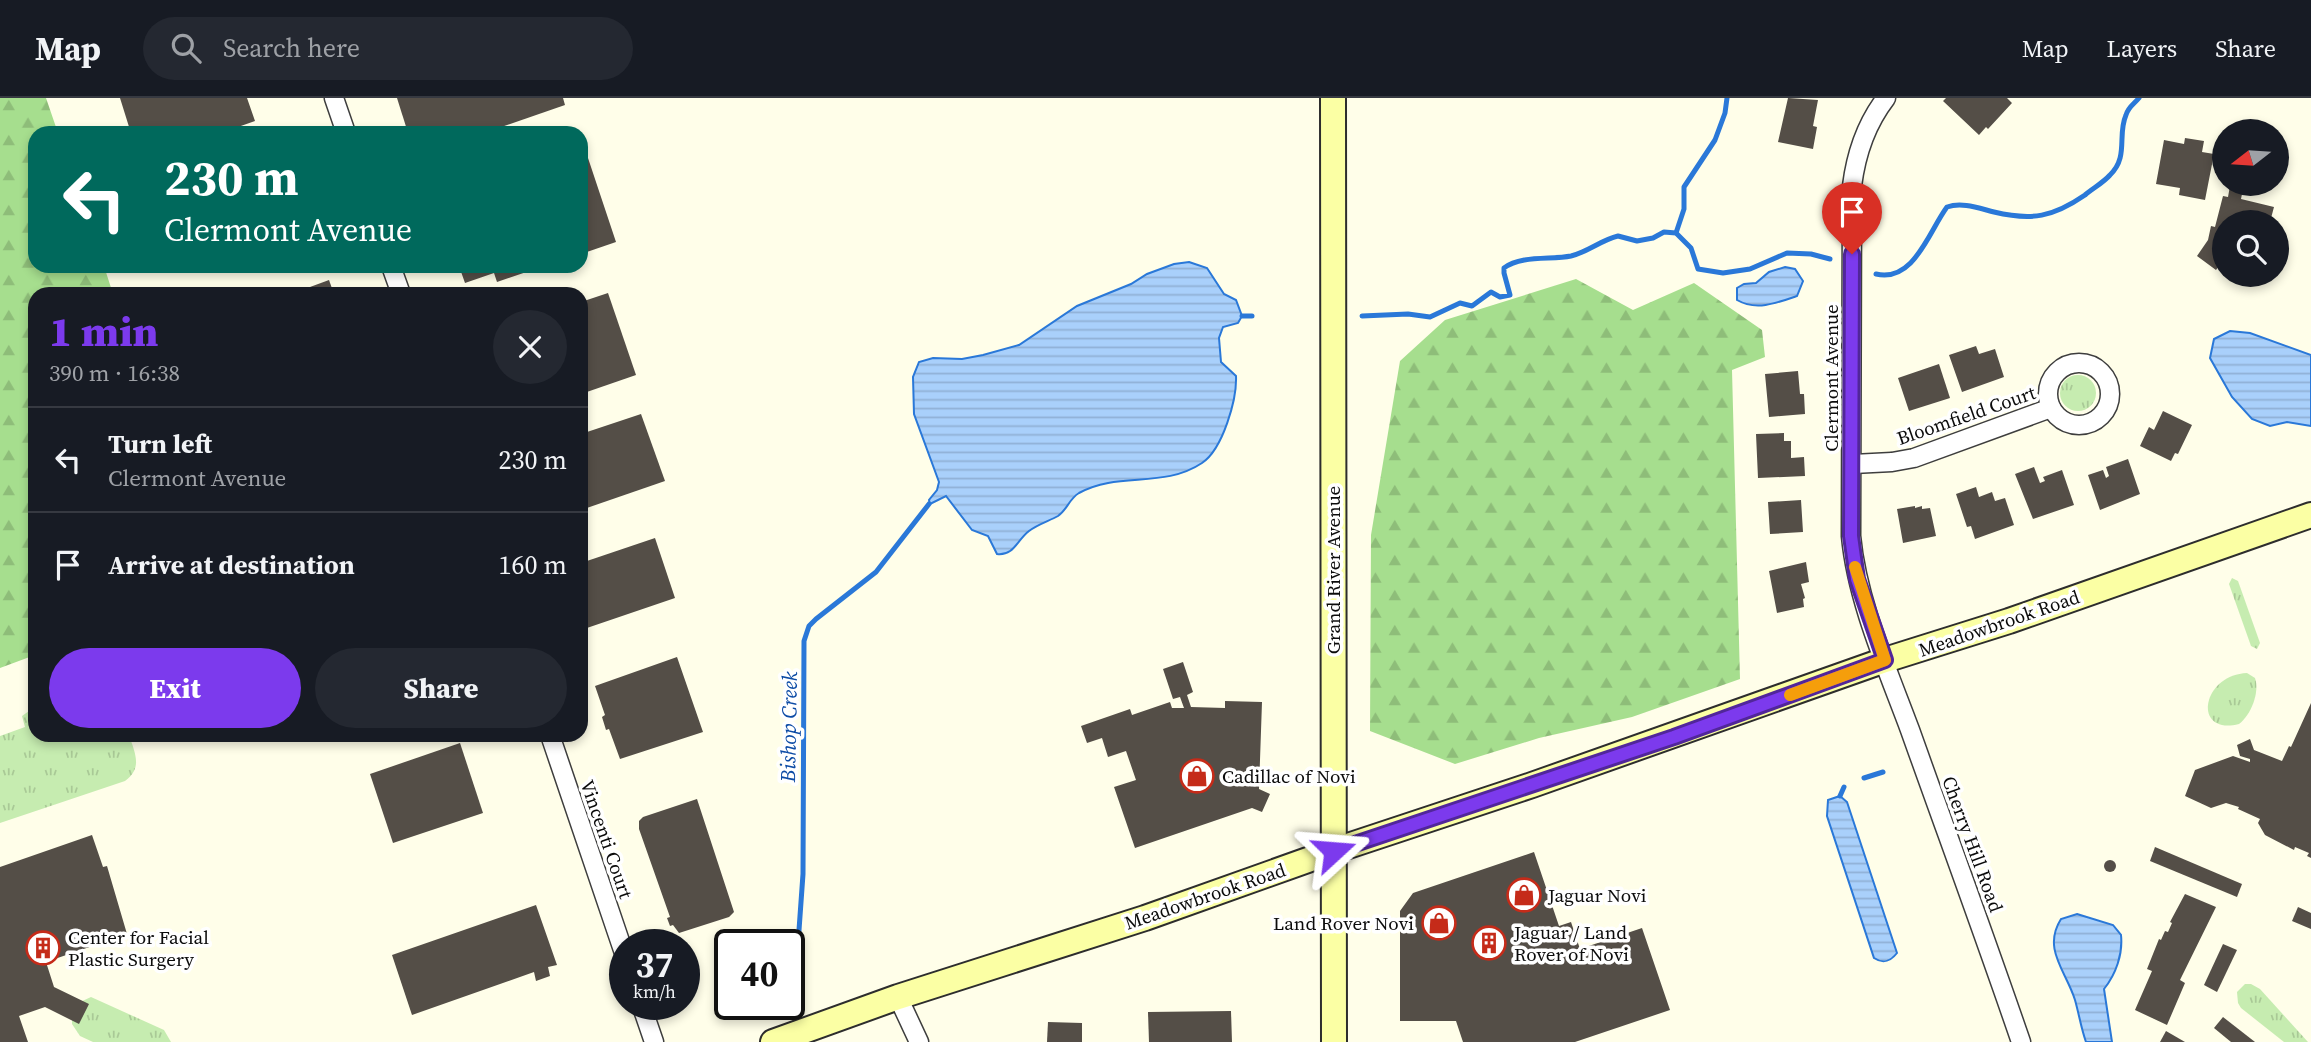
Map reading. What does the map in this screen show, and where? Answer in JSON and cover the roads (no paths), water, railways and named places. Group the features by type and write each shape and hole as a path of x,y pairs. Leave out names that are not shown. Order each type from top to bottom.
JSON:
{"street":[{"path":"334,98 344,126"},
{"name":"Grand River Avenue","path":"1333,98 1334,1042"},
{"name":"Clermont Avenue","path":"1885,660 1857,579 1851,536 1852,186 1861,144 1886,98"},
{"name":"Bloomfield Court","path":"1853,464 1914,458 2051,408"},
{"name":"Meadowbrook Road","path":"773,1042 898,997 1145,918 1334,851 1663,741 1885,660 2009,621 2311,515"},
{"name":"Cherry Hill Road","path":"1885,660 2021,1042"},
{"name":"Vincenti Court","path":"552,742 616,929"},
{"path":"898,997 919,1042"},
{"path":"646,1020 654,1042"}],"water":[{"path":"1189,262 1207,268 1224,294 1236,300 1242,316 1238,323 1223,327 1219,338 1221,362 1236,376 1236,386 1227,423 1210,456 1187,471 1172,476 1110,483 1079,493 1058,516 1032,529 1011,550 1003,554 997,554 988,536 972,530 946,496 930,504 929,500 937,490 939,482 914,414 913,377 919,362 933,358 962,359 1019,345 1077,306 1131,284 1147,274 1174,264"},
{"path":"1785,267 1795,269 1803,281 1797,296 1759,305 1737,300 1737,288 1756,283 1769,272"},
{"path":"2230,331 2250,333 2311,355 2311,426 2287,422 2270,426 2252,419 2232,397 2210,358 2214,339"},
{"path":"1840,796 1847,802 1897,953 1886,961 1874,958 1827,816 1828,800"},
{"path":"2077,914 2113,925 2121,935 2118,964 2104,989 2112,1042 2086,1042 2075,1000 2055,950 2054,940 2061,919"}],"waterway":[{"path":"1676,233 1684,209 1684,187 1715,140 1725,113 1727,98"},
{"name":"Bishop Creek","path":"1876,274 1889,275 1901,271 1910,263 1947,207 1964,205 2008,215 2031,216 2063,208 2085,195 2116,168 2121,153 2126,115 2139,98"},
{"name":"Bishop Creek","path":"1362,316 1408,314 1430,317 1460,303 1472,306 1491,292 1500,297 1510,295 1504,268 1511,264 1571,256 1618,236 1637,241 1653,238 1664,232 1676,233 1691,248 1698,269 1723,273 1750,269 1787,253 1811,254 1830,259"},
{"name":"Bishop Creek","path":"1242,316 1252,316"},
{"name":"Bishop Creek","path":"799,929 803,874 804,641 809,626 816,619 876,572 929,504"},
{"path":"1864,778 1883,772"},
{"path":"1840,796 1844,787"}],"place":[{"name":"Cadillac of Novi","path":"1197,776"},
{"name":"Jaguar Novi","path":"1524,895"},
{"name":"Land Rover Novi","path":"1439,923"},
{"name":"Jaguar / Land Rover of Novi","path":"1489,943"},
{"name":"Center for Facial Plastic Surgery","path":"43,948"}]}
